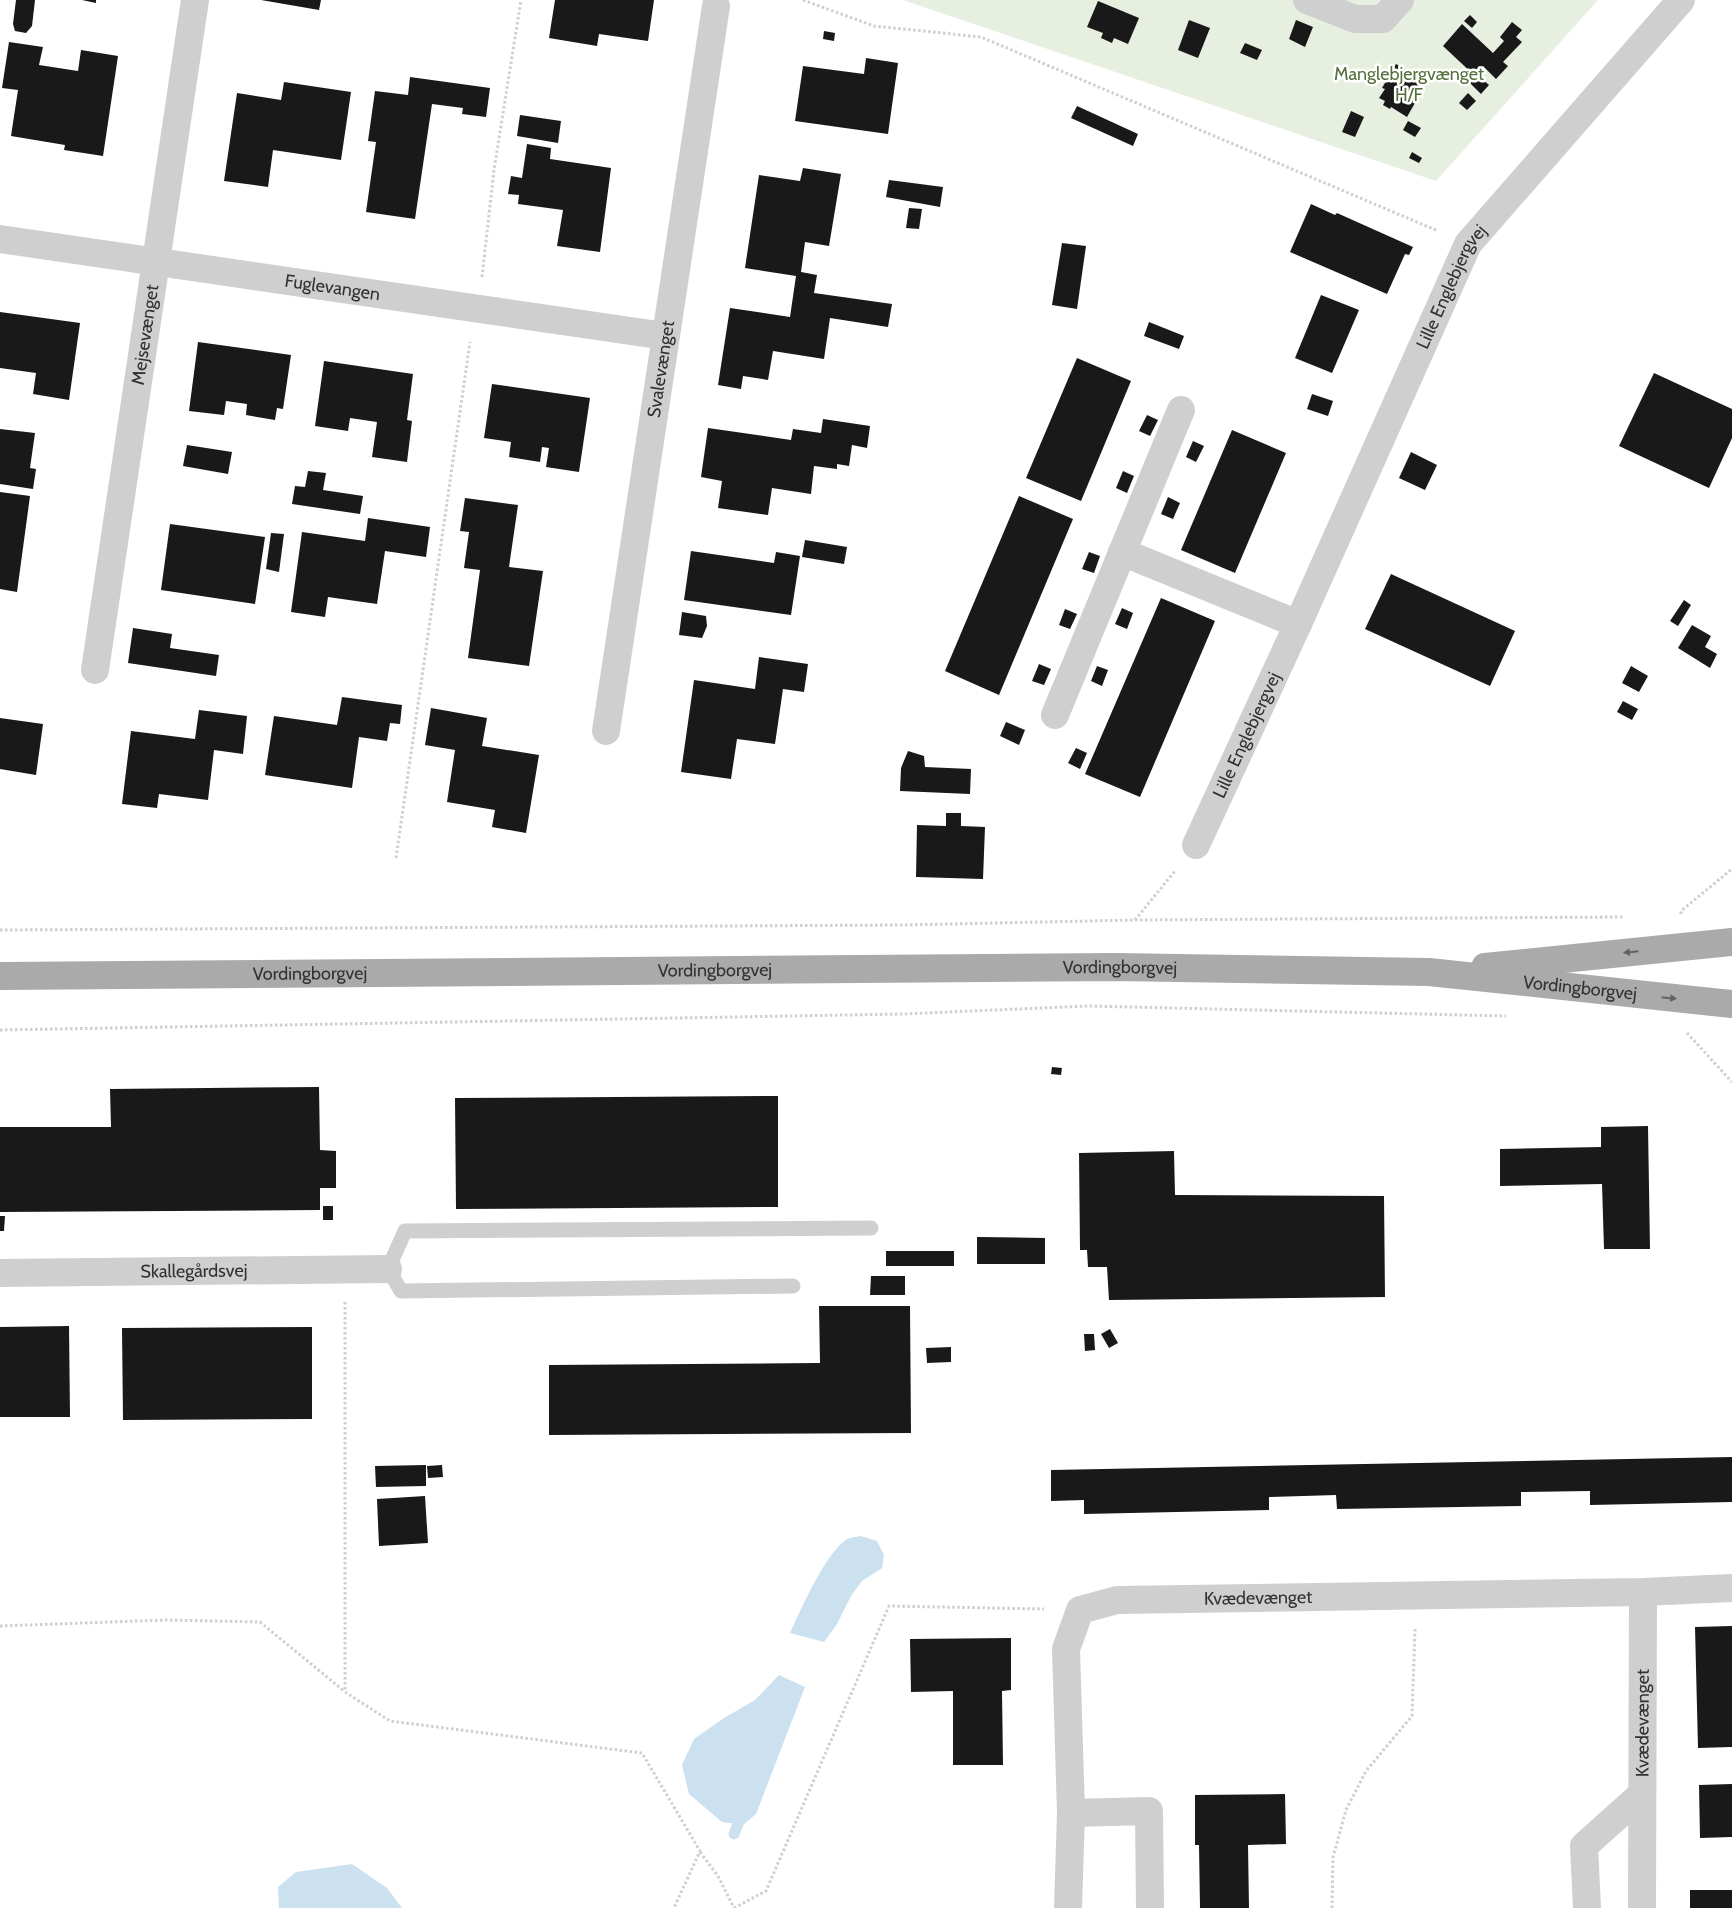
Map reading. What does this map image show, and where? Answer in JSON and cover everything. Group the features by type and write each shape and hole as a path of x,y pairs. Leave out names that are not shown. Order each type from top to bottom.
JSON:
{"main road":[{"name":"Vordingborgvej","path":"1429,972 1732,942"},
{"name":"Vordingborgvej","path":"0,976 1115,967 1429,972 1732,1004"}],"street":[{"name":"Mejsevænget","path":"96,670 195,0"},
{"path":"1307,0 1355,19 1383,19 1400,0"},
{"name":"Lille Englebjergvej","path":"1196,845 1298,624 1468,244 1681,0"},
{"name":"Svalevænget","path":"606,731 716,6"},
{"name":"Fuglevangen","path":"0,239 665,336"},
{"path":"1055,715 1181,410"},
{"path":"1122,552 1298,624"},
{"name":"Skallegårdsvej","path":"0,1273 388,1269"},
{"name":"Kvædevænget","path":"1080,1610 1117,1600 1643,1592 1732,1588"},
{"name":"Kvædevænget","path":"1642,1908 1643,1592"},
{"path":"1068,1908 1071,1813 1066,1649 1080,1610"},
{"name":"Kvædevænget","path":"1587,1908 1584,1846 1641,1794"},
{"path":"1071,1813 1149,1811 1150,1908"}],"lane":[{"path":"792,1286 401,1291 388,1269 405,1231 871,1228"}],"path":[{"path":"396,858 476,309 494,170 522,0"},
{"path":"803,0 874,26 981,37 1468,244"},
{"path":"1134,920 1196,845"},
{"path":"1673,912 1680,911"},
{"path":"0,930 903,925 1134,920 1631,917"},
{"path":"0,1030 902,1014 1088,1006 1509,1016"},
{"path":"1681,1027 1732,1082"},
{"path":"345,1270 345,1692"},
{"path":"1332,1908 1333,1857 1346,1810 1366,1772 1412,1716 1416,1596"},
{"path":"0,1626 166,1620 260,1622 345,1692 390,1721 642,1753 700,1851 718,1876 734,1908 766,1891 889,1606 1080,1610"},
{"path":"674,1908 700,1851"}],"green space":[{"name":"Manglebjergvænget H/F","path":"903,0 1598,0 1436,181"}],"water":[{"path":"861,1536 877,1541 884,1555 882,1568 862,1581 851,1596 837,1624 824,1642 790,1633 814,1583 830,1556 847,1539"},
{"path":"779,1675 805,1687 756,1814 743,1825 722,1822 689,1794 682,1765 694,1739 724,1718 755,1700"},
{"path":"352,1864 387,1888 402,1908 279,1908 278,1887 296,1872"}],"building":[{"path":"16,0 35,0 32,26 26,33 15,31 13,24"},
{"path":"82,0 96,0 96,3"},
{"path":"261,0 321,0 319,10"},
{"path":"555,0 654,0 648,41 599,34 597,46 549,38"},
{"path":"1098,1 1139,18 1128,44 1114,38 1112,43 1101,38 1103,33 1087,27"},
{"path":"1470,15 1477,22 1472,28 1464,21"},
{"path":"1189,20 1210,28 1198,58 1178,50"},
{"path":"1296,20 1313,27 1305,47 1289,39"},
{"path":"1512,22 1522,30 1516,37 1522,42 1503,62 1508,66 1496,79 1483,66 1476,74 1489,85 1481,94 1469,82 1475,76 1443,46 1462,24 1493,53 1504,41 1500,37"},
{"path":"824,31 835,33 834,41 823,39"},
{"path":"9,42 43,47 39,65 78,71 81,50 118,56 103,156 64,150 65,145 11,136 18,90 2,88"},
{"path":"1245,43 1262,50 1257,60 1240,53"},
{"path":"866,58 898,63 888,134 795,121 803,66 864,74"},
{"path":"1396,64 1415,75 1413,79 1424,87 1407,117 1391,107 1390,109 1383,105 1385,101 1379,98 1385,89 1382,88"},
{"path":"410,77 490,88 486,117 462,114 463,108 432,104 415,219 366,212 376,142 368,141 375,91 408,95"},
{"path":"284,82 351,92 341,160 273,150 268,187 224,181 237,93 281,100"},
{"path":"1468,93 1476,101 1467,110 1459,103"},
{"path":"1077,106 1138,134 1133,146 1071,118"},
{"path":"1351,111 1364,117 1355,137 1342,132"},
{"path":"520,115 561,121 558,143 517,136"},
{"path":"1408,121 1421,128 1415,137 1403,130"},
{"path":"527,144 551,148 550,159 611,168 600,252 557,246 563,210 518,204 519,195 508,194 511,176 522,178"},
{"path":"1412,152 1422,158 1419,163 1409,158"},
{"path":"803,168 841,174 829,246 805,242 801,272 817,275 814,293 892,304 888,327 830,318 824,359 773,351 768,380 743,376 741,389 718,385 730,308 790,317 796,276 745,268 759,175 800,181"},
{"path":"889,180 943,187 940,207 886,197"},
{"path":"1311,204 1335,215 1337,213 1413,247 1409,255 1405,254 1387,294 1290,252"},
{"path":"909,208 922,209 919,229 906,228"},
{"path":"1062,243 1086,246 1077,309 1052,305"},
{"path":"1321,295 1359,310 1332,373 1295,358"},
{"path":"0,312 80,323 69,400 33,394 36,373 0,368"},
{"path":"1149,322 1184,336 1179,349 1144,336"},
{"path":"198,342 291,355 283,409 277,408 275,420 246,415 247,404 226,401 224,415 189,411"},
{"path":"1077,358 1131,381 1081,501 1026,478"},
{"path":"324,361 413,374 407,420 412,421 407,462 372,457 377,422 350,418 348,431 315,426"},
{"path":"1654,373 1732,409 1732,438 1709,488 1619,446"},
{"path":"492,384 590,398 579,472 546,467 549,448 542,447 540,462 509,457 511,442 484,438"},
{"path":"1312,394 1333,401 1328,416 1307,409"},
{"path":"1147,415 1158,420 1150,436 1139,431"},
{"path":"823,419 870,426 867,448 852,445 849,466 837,464 837,469 814,466 811,494 772,488 768,515 718,508 722,481 701,477 708,428 791,440 793,429 821,433"},
{"path":"0,429 35,433 30,468 36,469 33,489 0,484"},
{"path":"1232,430 1286,453 1235,573 1181,550"},
{"path":"1193,441 1204,446 1196,462 1186,457"},
{"path":"187,445 232,452 228,474 183,466"},
{"path":"1411,452 1437,465 1425,490 1399,478"},
{"path":"308,471 326,473 323,490 363,496 360,514 292,504 295,486 305,487"},
{"path":"1123,471 1134,476 1127,493 1116,488"},
{"path":"0,492 30,496 17,592 0,589"},
{"path":"1019,496 1073,519 999,695 945,671"},
{"path":"1168,497 1180,503 1173,519 1161,514"},
{"path":"465,498 518,505 509,567 543,571 529,666 468,658 480,570 464,568 469,532 460,531"},
{"path":"368,518 430,527 426,557 385,551 377,604 328,597 325,617 291,612 302,532 365,541"},
{"path":"170,524 265,537 255,604 161,590"},
{"path":"271,533 284,534 279,572 266,569"},
{"path":"805,540 847,547 844,564 802,557"},
{"path":"691,551 774,563 776,552 800,556 791,615 684,600"},
{"path":"1089,552 1100,556 1094,573 1082,569"},
{"path":"1391,574 1515,631 1490,686 1365,629"},
{"path":"1161,598 1215,621 1140,797 1085,774"},
{"path":"1684,600 1691,605 1678,626 1670,621"},
{"path":"1122,608 1133,613 1127,629 1115,624"},
{"path":"1065,609 1077,614 1070,629 1059,625"},
{"path":"682,612 706,616 707,626 702,638 679,635"},
{"path":"1692,625 1711,636 1705,647 1717,654 1710,668 1678,648"},
{"path":"133,628 172,634 170,648 219,655 216,676 128,663"},
{"path":"759,657 808,664 804,692 783,689 775,744 737,739 731,779 681,772 694,680 755,689"},
{"path":"1039,664 1051,669 1044,685 1032,681"},
{"path":"1097,666 1108,670 1102,686 1091,681"},
{"path":"1631,666 1648,676 1639,692 1622,683"},
{"path":"342,697 402,705 400,724 390,723 387,741 359,737 352,788 265,775 274,716 337,725"},
{"path":"1623,701 1638,709 1632,720 1617,712"},
{"path":"431,708 487,718 482,746 539,755 526,833 492,827 495,810 447,802 455,750 425,745"},
{"path":"199,710 247,716 243,754 214,750 208,800 159,794 157,808 122,804 131,731 195,739"},
{"path":"0,718 43,724 36,775 0,769"},
{"path":"1006,722 1025,730 1019,745 1000,736"},
{"path":"1076,748 1087,753 1080,769 1068,763"},
{"path":"908,751 924,756 925,767 971,769 970,794 900,791 901,768"},
{"path":"946,813 961,813 961,826 985,827 983,879 916,877 917,825 946,826"},
{"path":"1052,1067 1062,1068 1061,1075 1051,1074"},
{"path":"319,1087 320,1150 336,1151 336,1188 320,1188 320,1210 0,1212 0,1127 111,1127 110,1089"},
{"path":"778,1096 778,1207 456,1209 455,1098"},
{"path":"1648,1126 1650,1249 1604,1249 1602,1184 1500,1186 1500,1149 1601,1147 1601,1127"},
{"path":"1174,1151 1175,1195 1384,1196 1385,1297 1109,1300 1107,1267 1088,1267 1087,1250 1080,1250 1079,1153"},
{"path":"323,1206 333,1206 333,1220 323,1220"},
{"path":"0,1216 5,1216 4,1231 0,1231"},
{"path":"977,1237 1045,1238 1045,1264 977,1264"},
{"path":"886,1251 954,1251 954,1266 886,1266"},
{"path":"871,1276 905,1276 905,1295 870,1295"},
{"path":"819,1306 910,1306 911,1433 549,1435 549,1365 820,1363"},
{"path":"69,1326 70,1417 0,1417 0,1327"},
{"path":"312,1327 312,1419 123,1420 122,1328"},
{"path":"1110,1329 1118,1343 1109,1348 1101,1334"},
{"path":"1084,1334 1094,1334 1095,1350 1085,1351"},
{"path":"951,1347 951,1362 927,1363 926,1348"},
{"path":"1732,1457 1732,1502 1590,1505 1590,1491 1521,1492 1521,1506 1337,1509 1336,1495 1269,1497 1269,1510 1084,1514 1084,1500 1051,1501 1051,1470"},
{"path":"426,1465 426,1486 376,1487 375,1466"},
{"path":"442,1465 443,1477 428,1478 427,1466"},
{"path":"425,1496 428,1543 379,1546 377,1499"},
{"path":"1732,1626 1732,1747 1698,1748 1695,1627"},
{"path":"1011,1638 1011,1690 1002,1691 1003,1765 953,1765 953,1691 911,1692 910,1639"},
{"path":"1732,1784 1732,1837 1700,1838 1699,1785"},
{"path":"1285,1794 1286,1844 1248,1845 1249,1908 1200,1908 1199,1845 1195,1845 1195,1795"},
{"path":"1690,1890 1732,1890 1732,1908 1690,1908"}],"waterway":[{"path":"734,1834 738,1824"}]}
